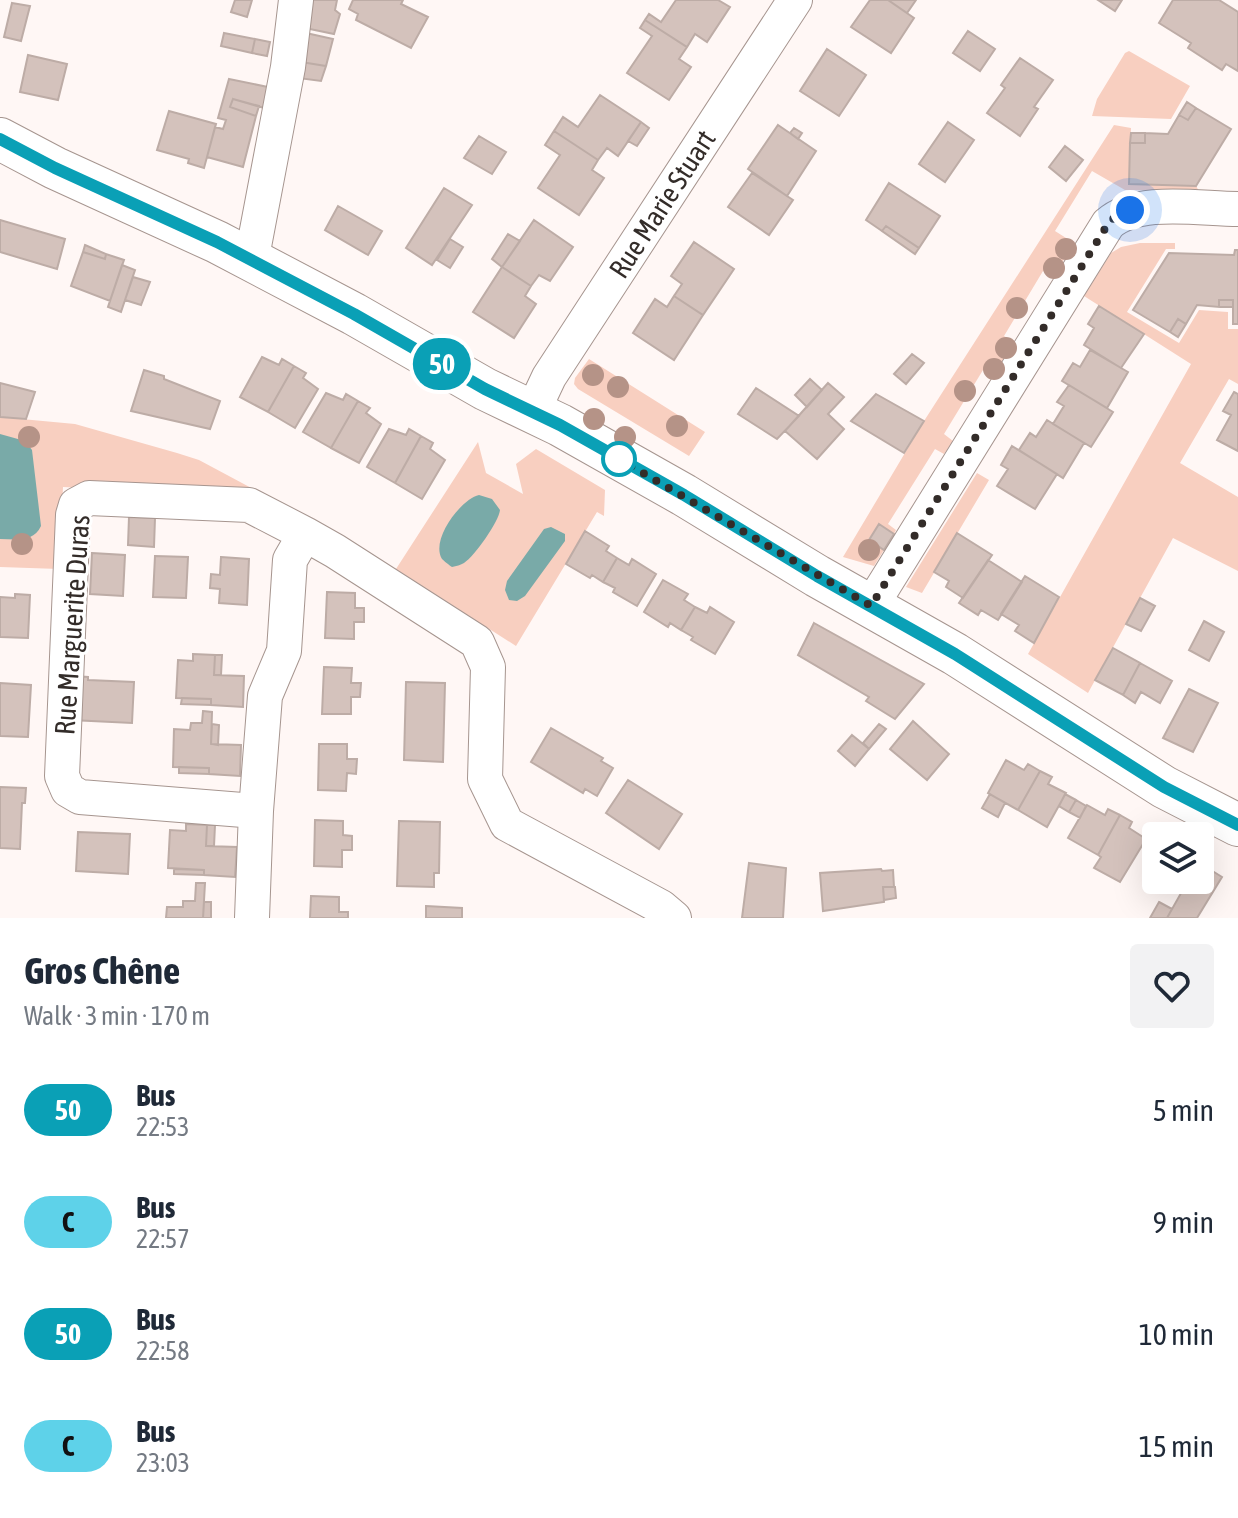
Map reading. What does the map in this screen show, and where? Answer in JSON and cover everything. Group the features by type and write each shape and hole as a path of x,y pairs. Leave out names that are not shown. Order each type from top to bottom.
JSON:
{"street":[{"path":"251,262 288,67 296,0"},
{"name":"Rue Marie Stuart","path":"533,411 549,377 795,0"},
{"path":"0,139 55,168 174,221 354,314 485,389 533,411 955,654 1127,765 1238,825"},
{"path":"871,606 1108,224 1117,215 1143,208 1238,209"},
{"name":"Rue Marguerite Duras","path":"256,811 80,797 68,790 62,776 73,515 76,505 89,498 249,505 305,534"},
{"path":"252,918 265,696 284,651 290,560 305,534 477,642 488,667 485,779 507,824 661,907 674,918"}],"shaded area":[{"path":"1129,51 1190,86 1171,119 1092,116 1097,99"},
{"path":"1114,125 1131,128 1129,184 1196,186 1199,191 1125,190 1092,171 1055,231 1074,243 1054,276 1043,271 1004,336 1014,342 993,376 983,370 944,434 953,441 944,454 935,449 888,524 896,530 894,534 879,525 869,539 884,550 874,566 843,557 924,421"},
{"path":"1140,243 1175,243 1175,249 1166,249 1127,312 1179,343 1199,310 1228,312 1228,329 1238,329 1238,384 1229,379 1180,463 1238,497 1238,571 1173,538 1088,693 1028,654 1191,364 1084,296 1111,253 1121,247"},
{"path":"589,359 705,432 689,456 578,389 574,384 575,378"},
{"path":"0,417 75,424 177,453 199,460 270,498 63,487 59,569 0,567"},
{"path":"478,442 486,473 523,494 516,464 536,449 605,490 604,516 597,512 516,646 396,569"},
{"path":"977,473 989,480 922,593 906,587"}],"water":[{"path":"0,434 25,441 32,450 41,526 29,538 0,539"},
{"path":"479,495 492,499 500,510 499,515 474,553 464,563 452,567 442,559 439,551 444,531 456,512"},
{"path":"551,527 565,534 565,541 525,596 517,601 509,600 505,590 507,581 544,529"}],"building":[{"path":"235,0 252,0 247,17 231,12"},
{"path":"311,0 337,0 335,10 340,14 334,34 305,28"},
{"path":"353,0 403,0 401,4 428,17 411,48 356,20 358,14 349,9"},
{"path":"676,0 718,0 730,7 707,42 695,34 687,47 645,20 649,14 661,22"},
{"path":"870,0 888,0 914,18 891,53 851,27"},
{"path":"888,0 916,0 907,13"},
{"path":"1098,0 1122,0 1115,11"},
{"path":"1173,0 1219,0 1238,12 1238,71 1226,64 1222,70 1188,48 1191,43 1159,23"},
{"path":"12,3 30,6 21,41 4,37"},
{"path":"645,20 687,47 679,59 691,67 669,100 627,73 652,36 640,28"},
{"path":"968,31 995,49 980,71 953,53"},
{"path":"224,33 255,39 252,53 221,46"},
{"path":"306,33 333,39 326,66 301,62"},
{"path":"255,39 270,42 267,56 252,53"},
{"path":"827,49 866,75 839,116 800,91"},
{"path":"28,55 67,64 58,100 20,92"},
{"path":"1020,58 1053,80 1034,107 1038,109 1020,136 987,113 1005,88 1001,85"},
{"path":"301,62 326,66 321,81 298,78"},
{"path":"229,79 268,87 264,108 233,99 230,107 256,116 243,167 207,157 215,127 223,129 226,120 218,118"},
{"path":"600,95 641,122 618,156 607,148 598,160 554,131 563,117 578,127"},
{"path":"233,99 259,106 256,116 230,107"},
{"path":"1187,102 1196,108 1188,120 1179,115"},
{"path":"1196,108 1231,129 1196,186 1129,184 1130,143 1145,143 1145,133 1168,134 1179,115 1188,120"},
{"path":"169,111 216,124 204,168 188,163 189,159 157,150"},
{"path":"641,122 649,128 637,146 628,141"},
{"path":"948,122 974,140 945,182 919,164"},
{"path":"778,125 816,151 787,196 748,169"},
{"path":"794,128 802,133 798,139 790,133"},
{"path":"554,131 598,160 592,170 604,178 579,215 538,188 560,155 545,145"},
{"path":"1131,133 1145,133 1145,143 1130,143"},
{"path":"479,136 506,152 492,174 464,158"},
{"path":"1065,146 1083,160 1066,181 1049,167"},
{"path":"752,173 793,200 769,235 728,207"},
{"path":"889,183 940,216 919,248 886,226 882,231 866,220"},
{"path":"444,188 472,205 432,265 406,248"},
{"path":"338,206 382,231 368,255 325,230"},
{"path":"0,220 65,239 57,269 0,252"},
{"path":"534,220 573,247 550,281 539,275 531,286 502,267"},
{"path":"886,226 919,248 915,254 882,231"},
{"path":"508,234 520,241 502,267 492,259"},
{"path":"450,239 463,247 450,268 437,260"},
{"path":"694,242 734,269 703,315 674,296 682,284 671,276"},
{"path":"85,245 106,254 105,259 83,252"},
{"path":"1238,250 1238,324 1233,324 1233,300 1219,300 1219,307 1197,305 1186,324 1178,319 1170,332 1133,310 1169,253 1234,255"},
{"path":"83,252 105,259 106,254 124,260 110,301 71,286"},
{"path":"122,265 135,270 121,312 108,307"},
{"path":"502,267 531,286 525,296 536,304 514,338 473,312"},
{"path":"133,277 150,282 141,305 125,300"},
{"path":"674,296 703,315 674,360 633,333 655,299 667,307"},
{"path":"1219,300 1233,300 1233,307 1219,307"},
{"path":"1099,306 1144,334 1121,368 1084,345 1094,328 1088,324"},
{"path":"1178,319 1186,324 1178,337 1170,332"},
{"path":"1090,350 1128,372 1107,408 1062,381 1073,363 1080,367"},
{"path":"912,354 924,363 906,384 894,374"},
{"path":"262,357 279,365 282,359 294,366 268,412 240,397"},
{"path":"294,366 306,373 303,378 318,389 295,428 268,412"},
{"path":"144,370 220,401 210,429 131,411"},
{"path":"810,379 822,390 807,407 795,395"},
{"path":"0,383 35,392 26,419 0,417"},
{"path":"828,383 844,397 828,414 844,429 817,459 785,431"},
{"path":"1069,385 1113,412 1091,447 1053,424 1064,406 1057,402"},
{"path":"756,388 799,416 777,439 738,414"},
{"path":"1234,392 1238,394 1238,451 1217,440 1231,415 1223,411"},
{"path":"326,393 343,400 346,394 358,401 331,448 303,432"},
{"path":"876,394 924,421 904,453 851,421"},
{"path":"358,401 370,408 366,413 381,424 359,463 331,448"},
{"path":"1047,420 1084,443 1063,478 1019,450 1030,433 1036,437"},
{"path":"389,429 406,435 409,429 421,436 395,483 367,467"},
{"path":"421,436 433,443 430,449 445,460 422,499 395,483"},
{"path":"1012,446 1057,474 1035,509 997,486 1008,469 1001,465"},
{"path":"129,517 155,518 154,547 128,545"},
{"path":"879,524 894,534 884,550 869,540"},
{"path":"585,531 609,546 606,551 617,558 603,582 566,564"},
{"path":"957,533 992,555 963,598 946,587 949,581 934,572"},
{"path":"92,553 125,555 123,596 90,594"},
{"path":"155,556 188,557 186,598 153,597"},
{"path":"221,557 249,559 247,605 219,603 220,589 210,588 211,574 220,575"},
{"path":"617,558 629,565 632,559 656,574 637,606 613,592 615,588 603,582"},
{"path":"988,560 1022,582 998,620 981,610 978,615 959,603"},
{"path":"1025,576 1059,597 1034,643 1015,631 1019,625 1001,614"},
{"path":"663,580 688,594 684,600 695,607 681,630 670,623 668,627 644,612"},
{"path":"327,592 355,593 355,608 364,608 364,622 354,622 354,639 325,638"},
{"path":"15,594 30,595 28,638 0,637 0,597 15,598"},
{"path":"1140,598 1155,606 1141,631 1126,624"},
{"path":"695,607 707,613 710,607 734,622 715,654 691,640 693,637 681,630"},
{"path":"1204,621 1224,632 1209,661 1189,650"},
{"path":"814,623 924,684 895,719 866,701 869,697 798,655"},
{"path":"1113,648 1140,663 1123,695 1095,680"},
{"path":"193,654 215,655 214,675 244,676 243,707 211,705 211,699 176,698 178,660 193,661"},
{"path":"215,655 222,655 221,675 214,675"},
{"path":"1140,663 1172,681 1160,703 1141,692 1135,703 1123,695"},
{"path":"324,667 352,668 351,683 361,683 360,697 351,697 351,714 322,714"},
{"path":"73,676 88,677 88,680 134,682 132,723 71,720"},
{"path":"406,682 445,683 443,762 404,760"},
{"path":"0,683 31,685 28,737 0,736"},
{"path":"1189,689 1218,703 1193,752 1163,738"},
{"path":"182,698 211,699 211,705 181,704"},
{"path":"203,711 212,712 211,744 241,745 240,776 209,774 209,768 173,767 174,729 190,730 191,723 202,723"},
{"path":"913,721 949,754 927,780 890,749"},
{"path":"212,724 219,725 218,745 211,744"},
{"path":"879,724 886,729 869,749 863,743"},
{"path":"551,728 603,758 601,761 613,768 597,796 585,789 583,793 531,762"},
{"path":"852,735 869,749 855,766 838,751"},
{"path":"319,744 347,744 347,759 357,759 356,774 347,773 346,791 318,790"},
{"path":"1006,760 1024,770 1028,764 1040,771 1018,810 988,793"},
{"path":"179,767 209,768 209,774 179,773"},
{"path":"1040,771 1052,777 1048,784 1066,793 1047,827 1018,810"},
{"path":"628,780 682,814 659,849 606,813"},
{"path":"0,787 26,788 25,803 22,803 20,849 0,848"},
{"path":"990,794 1005,803 998,817 982,808"},
{"path":"1065,794 1076,800 1069,812 1059,806"},
{"path":"1076,800 1086,806 1080,818 1069,812"},
{"path":"1087,805 1105,815 1108,809 1120,815 1098,855 1068,838"},
{"path":"1120,815 1132,822 1129,828 1142,836 1142,846 1120,882 1094,868 1101,857 1098,855"},
{"path":"315,820 343,821 343,835 352,836 352,850 342,850 342,867 314,866"},
{"path":"399,821 440,822 439,873 434,873 434,887 397,886"},
{"path":"186,824 207,825 206,846 237,847 235,877 204,875 204,870 168,868 170,830 186,831"},
{"path":"207,825 215,825 214,846 206,846"},
{"path":"78,832 130,834 128,874 76,871"},
{"path":"749,863 786,868 783,918 742,918"},
{"path":"174,869 204,870 204,875 174,874"},
{"path":"893,870 894,887 883,887 884,902 823,911 820,873"},
{"path":"1214,872 1222,877 1214,890"},
{"path":"196,883 205,883 203,918 166,918 167,907 183,907 183,901 195,901"},
{"path":"883,887 895,887 896,898 884,900"},
{"path":"1180,894 1212,894 1197,918 1167,918"},
{"path":"311,896 339,897 339,912 348,912 348,918 310,918"},
{"path":"204,902 211,902 211,918 203,918"},
{"path":"1159,902 1172,909 1167,918 1150,918"},
{"path":"426,906 462,908 462,918 426,918"}],"bus line":[{"name":"50","path":"0,139 55,168 217,242 354,314 485,389 560,425 922,634 1164,787 1238,825"}],"route":[{"path":"619,459 871,606 1108,224 1117,215 1130,210"}]}
